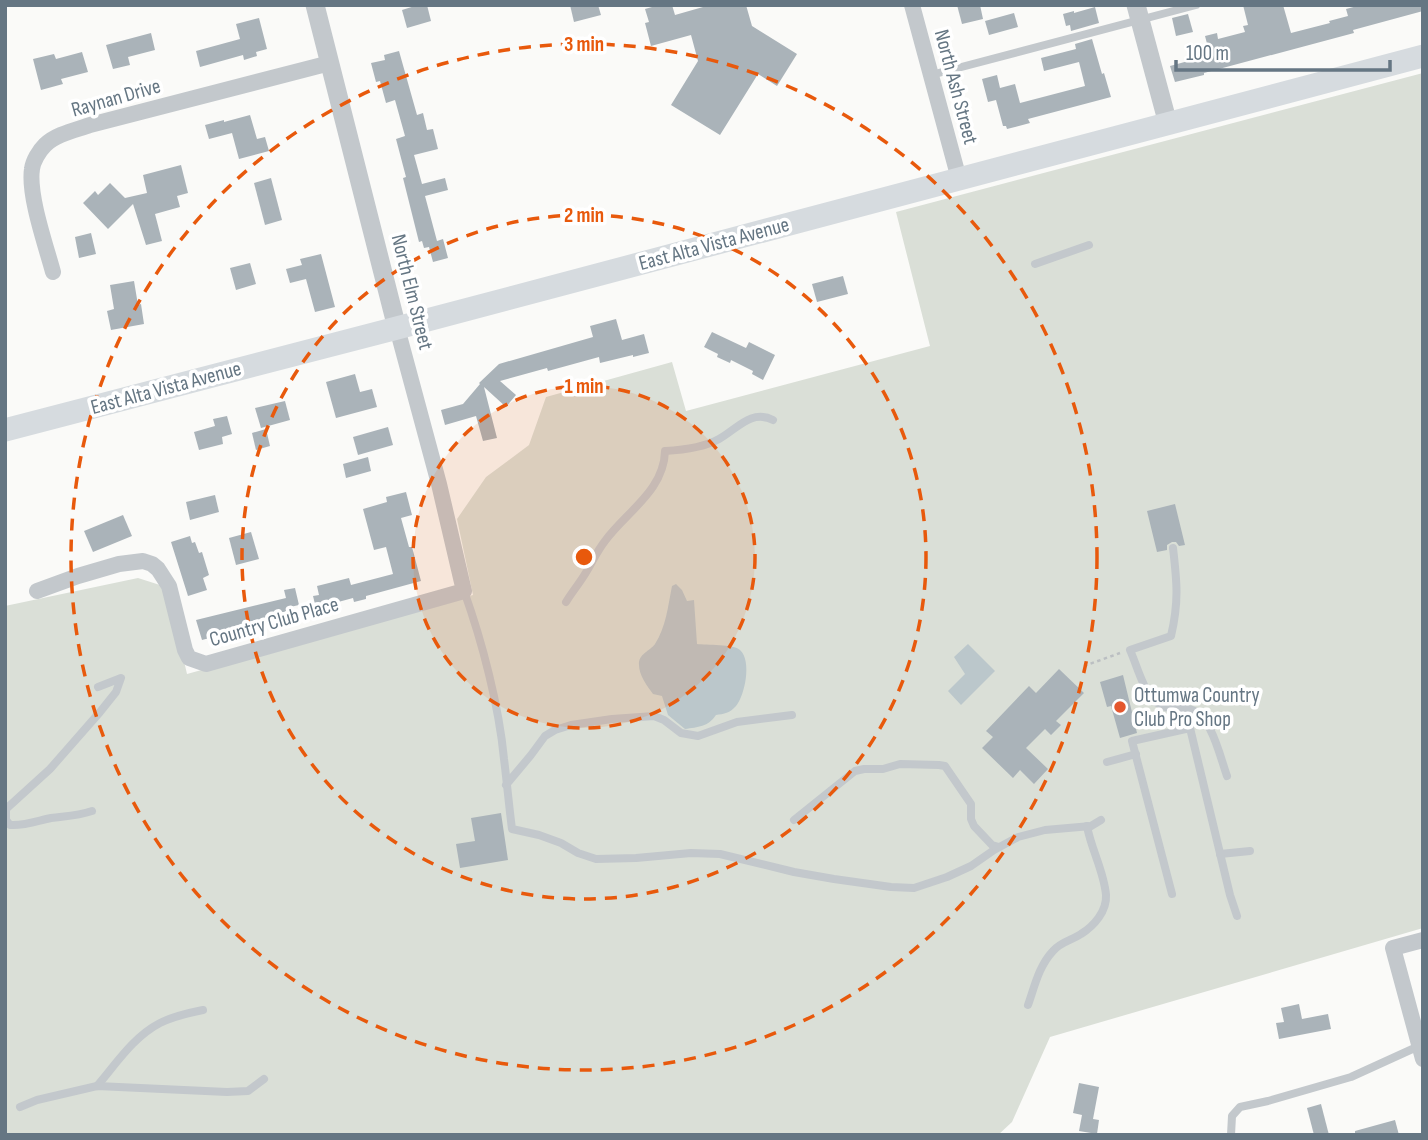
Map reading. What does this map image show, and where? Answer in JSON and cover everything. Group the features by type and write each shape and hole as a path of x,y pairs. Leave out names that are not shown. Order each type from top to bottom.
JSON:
{"main road":[{"name":"East Alta Vista Avenue","path":"5,430 1423,56"}],"street":[{"name":"North Elm Street","path":"315,5 439,484 464,591"},
{"name":"North Ash Street","path":"912,5 959,179"},
{"path":"1138,13 1168,124"},
{"name":"Raynan Drive","path":"53,272 32,189 32,169 36,156 46,143 90,125 330,63"},
{"name":"Country Club Place","path":"37,591 119,564 142,561 152,564 169,586 189,658 206,664 464,591"},
{"path":"1421,1053 1393,948 1423,940"}],"lane":[{"path":"931,75 1138,13 1196,5"},
{"path":"1035,264 1089,245"},
{"path":"566,602 606,538 644,500 657,478 665,451 684,450 719,439 753,417 773,420"},
{"path":"1173,548 1177,590 1171,636 1130,650 1143,685 1158,704 1170,709 1189,709 1202,716 1212,731 1227,776"},
{"path":"464,591 494,699 512,829 539,835 578,853 596,859 636,859 691,853 720,854 794,872 914,888 971,866 1018,837 1045,830 1087,826 1101,820"},
{"path":"92,811 21,825 10,825 6,820 6,809 50,769 116,692 121,678 98,687"},
{"path":"506,785 545,736 571,725 654,716 681,733 698,736 737,722 792,715"},
{"path":"1172,894 1132,741 1190,728 1237,916"},
{"path":"1107,762 1136,754"},
{"path":"794,820 855,771 871,771 900,764 939,765 945,766 971,804 974,826 992,845 999,847"},
{"path":"1028,1005 1039,972 1050,954 1057,946 1083,934 1097,920 1105,906 1106,894 1087,826"},
{"path":"1220,854 1250,851"},
{"path":"97,1086 125,1052 159,1024 203,1010"},
{"path":"1231,1135 1232,1116 1240,1107 1350,1077 1421,1053"},
{"path":"20,1107 37,1100 97,1086 228,1092 248,1091 264,1079"}],"path":[{"path":"1084,666 1130,650"}],"shaded area":[{"path":"1423,73 1423,928 1050,1037 1012,1122 998,1135 5,1135 5,606 138,578 163,586 172,609 187,674 473,595 457,519 486,477 529,445 546,397 672,362 686,411 930,346 896,212"},
{"path":"676,584 687,601 694,600 697,644 737,648 744,655 746,662 742,694 734,708 727,713 716,715 706,724 685,729 668,715 662,696 653,694 639,669 640,658 653,646 662,631 672,586"},
{"path":"968,644 995,671 961,705 948,691 965,674 954,657"}],"building":[{"path":"427,5 431,21 407,28 402,10"},
{"path":"570,5 598,5 601,15 574,22"},
{"path":"672,5 675,15 710,5 746,5 752,26 797,54 777,86 758,74 720,135 671,105 698,61 691,35 651,46 645,23 649,22 645,9"},
{"path":"957,5 980,5 983,19 962,24"},
{"path":"1243,5 1283,5 1291,33 1348,16 1346,9 1361,5 1423,5 1423,11 1353,30 1354,33 1175,82 1170,66 1210,55 1205,36 1217,33 1218,39 1245,32 1243,26 1248,25"},
{"path":"1095,7 1099,23 1071,31 1070,25 1066,26 1063,14"},
{"path":"1014,13 1018,27 989,35 985,21"},
{"path":"1188,14 1193,32 1176,36 1172,18"},
{"path":"259,18 267,49 244,60 243,55 200,67 196,51 240,39 236,24"},
{"path":"151,33 155,50 128,57 130,65 113,69 106,45"},
{"path":"1092,39 1111,97 1028,119 1030,123 1007,129 1003,126 996,100 988,102 982,79 997,75 1000,88 1015,84 1020,103 1085,86 1079,62 1044,71 1041,58 1076,49 1075,44"},
{"path":"399,51 417,115 423,113 427,130 433,129 438,149 414,155 422,184 445,178 448,190 425,196 437,241 443,239 448,258 433,262 429,247 424,248 422,241 419,242 403,178 406,177 396,139 405,136 395,100 386,103 380,81 376,82 371,63 385,60 384,55"},
{"path":"82,52 88,72 61,79 63,84 41,90 33,59 54,54 56,59"},
{"path":"250,115 257,139 265,137 269,151 239,159 232,133 209,139 205,125"},
{"path":"181,165 188,193 177,196 180,207 155,214 162,241 146,245 133,204 108,229 83,203 95,191 98,195 110,183 125,198 147,193 143,175"},
{"path":"271,178 282,220 265,225 254,183"},
{"path":"91,233 96,254 79,258 75,237"},
{"path":"321,254 335,307 315,312 306,279 290,283 286,269 302,265 300,259"},
{"path":"250,263 256,284 236,290 230,268"},
{"path":"843,276 848,294 817,302 812,284"},
{"path":"134,281 144,324 111,330 107,311 114,309 110,285"},
{"path":"616,319 622,340 644,334 649,353 600,363 599,357 500,381 516,395 506,407 484,387 497,438 483,441 476,416 445,425 441,410 463,404 479,383 499,364 593,337 590,326"},
{"path":"712,332 746,348 749,342 775,355 763,380 752,374 753,371 731,360 730,363 717,357 718,354 704,347"},
{"path":"355,374 360,392 372,389 377,407 336,418 326,382"},
{"path":"285,401 290,420 261,428 255,408"},
{"path":"227,416 232,434 222,437 223,444 199,450 194,432 215,426 213,419"},
{"path":"388,427 393,445 358,455 353,437"},
{"path":"266,429 270,446 256,450 252,433"},
{"path":"368,457 371,471 346,478 343,464"},
{"path":"406,492 412,515 401,518 421,581 366,596 366,599 354,602 353,598 316,608 313,596 319,595 317,586 349,578 351,585 393,574 386,547 374,550 363,509 387,502 386,497"},
{"path":"215,495 219,512 190,520 186,502"},
{"path":"1175,504 1185,545 1179,546 1172,542 1167,545 1167,550 1157,552 1147,511"},
{"path":"123,515 132,536 93,552 84,531"},
{"path":"251,532 259,559 236,565 229,538"},
{"path":"190,536 199,553 202,552 209,575 203,578 207,590 188,596 171,542"},
{"path":"295,588 299,605 290,607 292,616 202,640 196,620 286,598 284,590"},
{"path":"1059,669 1084,693 1056,721 1061,725 1051,735 1045,729 1026,748 1048,769 1034,784 1020,770 1013,778 982,748 993,737 986,731 1029,686 1036,693"},
{"name":"Ottumwa Country Club Pro Shop","path":"1123,675 1137,733 1120,738 1111,706 1107,707 1100,682"},
{"path":"501,813 508,860 460,868 456,844 475,841 471,818"},
{"path":"1299,1004 1302,1019 1328,1014 1331,1029 1279,1039 1276,1023 1284,1022 1281,1008"},
{"path":"1079,1083 1099,1087 1093,1119 1099,1120 1097,1134 1079,1131 1082,1115 1073,1113"},
{"path":"1321,1104 1329,1135 1314,1135 1307,1108"},
{"path":"1395,1120 1399,1135 1355,1135 1355,1131"}],"place":[{"name":"Ottumwa Country Club Pro Shop","path":"1120,707"}]}
